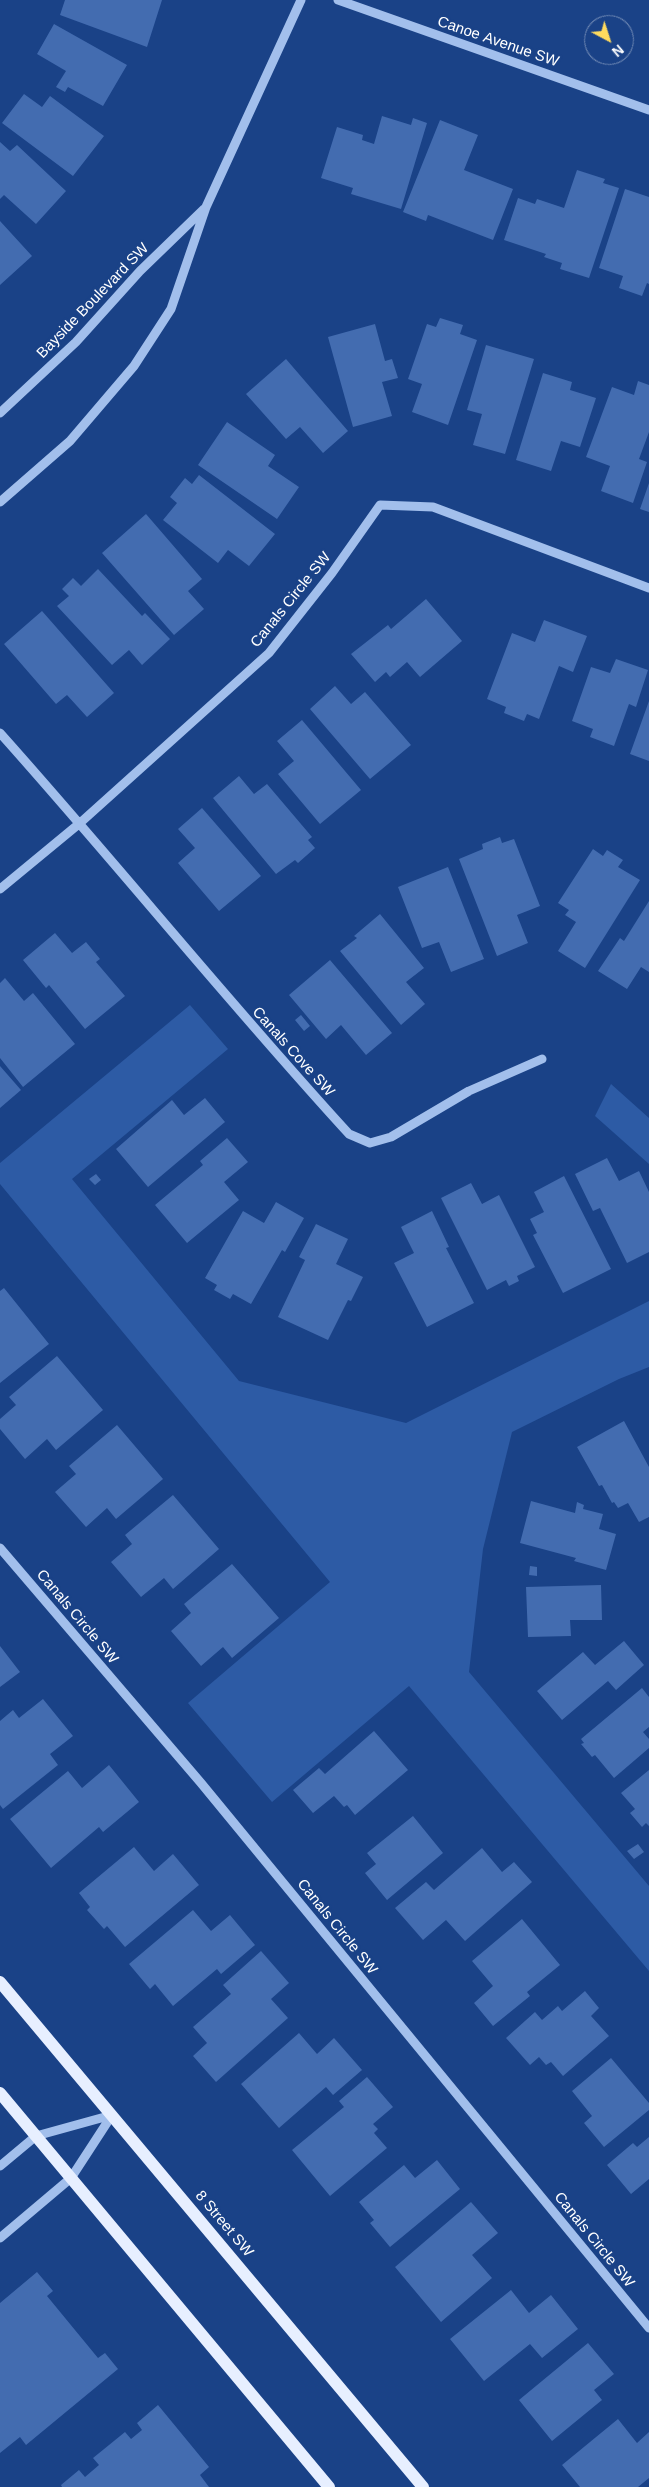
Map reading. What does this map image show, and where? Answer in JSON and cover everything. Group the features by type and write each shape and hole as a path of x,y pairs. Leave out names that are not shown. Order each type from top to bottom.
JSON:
{"main road":[{"name":"8 Street SW","path":"0,1982 423,2487"},
{"path":"0,2093 329,2487"}],"street":[{"name":"Bayside Boulevard SW","path":"0,502 70,441 134,366 172,309 206,207 301,0"},
{"name":"Canoe Avenue SW","path":"338,0 649,110"},
{"name":"Bayside Boulevard SW","path":"0,413 76,342 140,270 206,207"},
{"name":"Canals Circle SW","path":"0,889 80,823 269,653 332,573 380,505 434,507 649,588"},
{"name":"Canals Cove SW","path":"0,734 80,823 223,994 349,1134 370,1143 391,1137 469,1091 542,1059"},
{"name":"Canals Circle SW","path":"0,1548 201,1783 649,2328"},
{"path":"0,2166 36,2136 112,2115"},
{"path":"0,2238 71,2178 112,2115"}],"shaded area":[{"path":"190,1005 228,1049 72,1179 239,1381 406,1423 649,1301 649,1367 619,1379 512,1432 483,1549 469,1672 649,1886 649,1971 409,1686 272,1802 188,1703 330,1582 0,1184 0,1163"},
{"path":"611,1084 649,1118 649,1164 595,1116"}],"building":[{"path":"65,0 162,0 147,47 60,15"},
{"path":"54,24 127,65 103,106 68,87 65,92 56,87 66,71 37,54"},
{"path":"24,94 42,107 50,96 104,136 73,176 2,123"},
{"path":"382,116 411,125 413,118 427,123 401,209 351,194 353,188 321,178 337,127 363,135 362,140 374,144"},
{"path":"440,120 478,135 464,170 513,189 493,240 428,215 426,221 403,212"},
{"path":"0,142 10,151 17,145 66,191 36,224 4,195 0,199"},
{"path":"577,170 605,179 603,183 619,188 589,278 560,269 562,263 544,257 546,254 504,240 518,198 535,204 537,199 564,208"},
{"path":"625,189 649,197 649,284 647,283 642,296 619,288 623,276 599,268"},
{"path":"0,221 32,256 0,285"},
{"path":"440,318 463,325 460,334 477,340 448,425 412,412 422,384 408,379 427,324 436,327"},
{"path":"375,324 385,361 392,359 398,378 382,382 392,416 353,427 328,337"},
{"path":"486,345 534,359 505,454 473,445 482,414 467,410"},
{"path":"286,359 348,431 323,453 300,427 286,439 246,394"},
{"path":"543,373 572,382 570,390 596,398 580,447 561,441 551,471 516,460"},
{"path":"638,381 649,385 649,432 639,459 647,462 633,503 601,491 610,466 586,457 612,387 634,395"},
{"path":"227,422 275,455 268,466 299,487 277,519 198,465"},
{"path":"199,475 275,534 249,566 228,550 218,563 163,520 177,503 170,497 185,478 192,484"},
{"path":"649,483 649,512 640,509"},
{"path":"146,514 202,579 188,591 204,609 174,635 102,553"},
{"path":"98,569 142,616 145,613 170,639 142,665 129,650 112,665 57,606 69,596 62,589 73,578 81,586"},
{"path":"426,599 462,641 420,677 407,662 390,677 386,672 375,682 351,654 388,625 391,629"},
{"path":"42,611 114,693 87,717 67,695 56,704 4,644"},
{"path":"544,620 587,636 573,672 559,666 539,719 527,714 524,721 504,713 506,707 487,699 512,633 535,642"},
{"path":"616,659 648,670 636,707 629,704 614,746 590,737 593,729 572,721 591,667 610,673"},
{"path":"335,686 351,704 365,692 411,745 370,779 310,709"},
{"path":"649,701 649,761 630,754"},
{"path":"302,720 361,790 320,824 278,774 294,761 277,741"},
{"path":"239,776 254,794 267,784 312,837 308,840 315,848 298,863 295,860 276,874 213,798"},
{"path":"202,808 261,876 219,911 178,863 195,848 178,829"},
{"path":"500,837 502,843 514,839 540,906 517,915 528,943 497,956 459,859 483,849 482,844"},
{"path":"593,849 603,856 607,850 623,860 618,867 640,880 585,968 558,951 576,922 565,915 569,910 558,903"},
{"path":"448,867 484,959 451,972 439,942 422,948 398,887"},
{"path":"649,901 649,972 641,967 627,989 598,971 620,938 624,941"},
{"path":"380,914 424,968 406,982 425,1004 401,1025 340,951 357,938 354,936"},
{"path":"55,933 72,953 86,942 100,959 96,962 125,996 85,1029 49,985 46,988 23,960"},
{"path":"330,960 392,1033 366,1055 341,1025 326,1039 289,995"},
{"path":"5,978 24,1001 33,993 75,1044 23,1087 0,1058 0,983"},
{"path":"301,1015 310,1026 304,1031 295,1020"},
{"path":"0,1066 21,1090 0,1108"},
{"path":"205,1098 225,1122 148,1187 116,1149 172,1100 184,1115"},
{"path":"227,1138 248,1162 224,1182 239,1200 187,1243 155,1205 203,1165 200,1161"},
{"path":"607,1158 619,1181 639,1171 649,1192 649,1252 627,1263 600,1208 593,1211 575,1174"},
{"path":"96,1174 101,1180 95,1185 89,1179"},
{"path":"564,1176 611,1269 563,1293 533,1235 537,1233 530,1219 544,1212 534,1192"},
{"path":"471,1183 482,1204 499,1195 535,1267 517,1276 519,1281 509,1286 506,1280 487,1290 441,1198"},
{"path":"276,1202 304,1218 285,1252 282,1250 251,1304 233,1294 230,1299 214,1290 217,1285 205,1278 243,1211 264,1223"},
{"path":"432,1211 449,1247 446,1248 474,1303 427,1327 394,1263 414,1253 401,1227"},
{"path":"316,1224 348,1239 336,1264 363,1277 351,1301 348,1300 328,1340 278,1317 305,1260 299,1257"},
{"path":"4,1288 49,1344 0,1383 0,1291"},
{"path":"57,1356 103,1410 56,1450 47,1439 25,1459 0,1429 0,1419 16,1405 9,1397"},
{"path":"624,1421 649,1467 649,1517 639,1522 628,1503 618,1508 614,1502 612,1503 602,1485 599,1486 577,1447"},
{"path":"117,1425 163,1479 116,1519 107,1508 86,1527 55,1492 76,1474 69,1466"},
{"path":"173,1495 219,1549 173,1589 164,1578 141,1597 111,1562 132,1544 125,1535"},
{"path":"531,1501 575,1513 577,1502 584,1505 583,1509 603,1514 599,1529 616,1534 606,1570 574,1561 576,1558 520,1543"},
{"path":"232,1564 279,1618 232,1658 223,1647 201,1666 171,1631 191,1613 184,1604"},
{"path":"530,1566 537,1567 537,1576 529,1575"},
{"path":"601,1585 602,1620 570,1620 571,1636 528,1637 526,1587"},
{"path":"624,1641 644,1665 616,1690 608,1681 562,1720 537,1691 583,1652 595,1665"},
{"path":"0,1646 20,1672 0,1687"},
{"path":"642,1688 649,1697 649,1727 643,1732 649,1739 649,1748 614,1778 595,1755 592,1757 581,1744 584,1743 581,1739"},
{"path":"43,1699 73,1736 50,1754 58,1765 3,1809 0,1805 0,1721 13,1710 19,1718"},
{"path":"374,1731 408,1770 355,1815 347,1805 344,1807 334,1796 313,1813 293,1790 319,1768 325,1774"},
{"path":"109,1765 139,1802 103,1832 99,1827 51,1868 10,1819 68,1771 82,1788"},
{"path":"649,1770 649,1826 646,1823 642,1827 630,1813 635,1809 621,1793"},
{"path":"413,1816 443,1853 387,1900 365,1873 376,1864 367,1853"},
{"path":"638,1844 644,1852 634,1859 627,1851"},
{"path":"134,1847 154,1871 173,1854 199,1885 125,1947 107,1926 104,1929 87,1910 90,1907 79,1893"},
{"path":"482,1848 502,1872 514,1862 532,1882 465,1941 446,1920 423,1940 395,1908 426,1882 434,1890"},
{"path":"193,1910 211,1931 230,1915 255,1945 221,1974 217,1969 173,2006 155,1984 150,1989 129,1964"},
{"path":"522,1919 560,1965 527,1992 530,1996 493,2026 474,2003 493,1986 472,1961"},
{"path":"261,1951 289,1983 271,1999 288,2018 216,2082 193,2056 207,2043 193,2027 231,1994 223,1985"},
{"path":"585,1991 599,2008 591,2016 609,2036 563,2076 551,2062 546,2065 539,2057 530,2065 506,2038 535,2012 542,2020 558,2006 562,2011"},
{"path":"299,2033 317,2054 334,2038 362,2070 333,2095 326,2087 279,2128 241,2084"},
{"path":"611,2058 649,2103 649,2110 604,2147 584,2123 592,2116 572,2091"},
{"path":"367,2077 393,2107 373,2124 378,2129 374,2133 387,2148 330,2196 292,2150 344,2107 339,2101"},
{"path":"649,2137 649,2179 631,2194 607,2165 633,2143 637,2147"},
{"path":"437,2160 460,2189 390,2247 370,2223 374,2220 359,2202 404,2165 415,2178"},
{"path":"471,2202 498,2233 472,2255 492,2278 441,2322 395,2267"},
{"path":"37,2272 53,2291 47,2296 98,2358 105,2353 118,2369 26,2445 20,2437 0,2453 0,2303"},
{"path":"511,2290 529,2313 551,2295 578,2329 542,2358 530,2344 484,2381 450,2339"},
{"path":"588,2343 614,2374 594,2390 602,2400 552,2441 519,2400"},
{"path":"158,2405 209,2467 200,2475 209,2487 62,2487 61,2485 79,2470 85,2477 99,2465 93,2458 125,2432 131,2439 142,2430 137,2423"},
{"path":"618,2419 637,2443 649,2432 649,2478 638,2487 580,2487 562,2465"}]}
